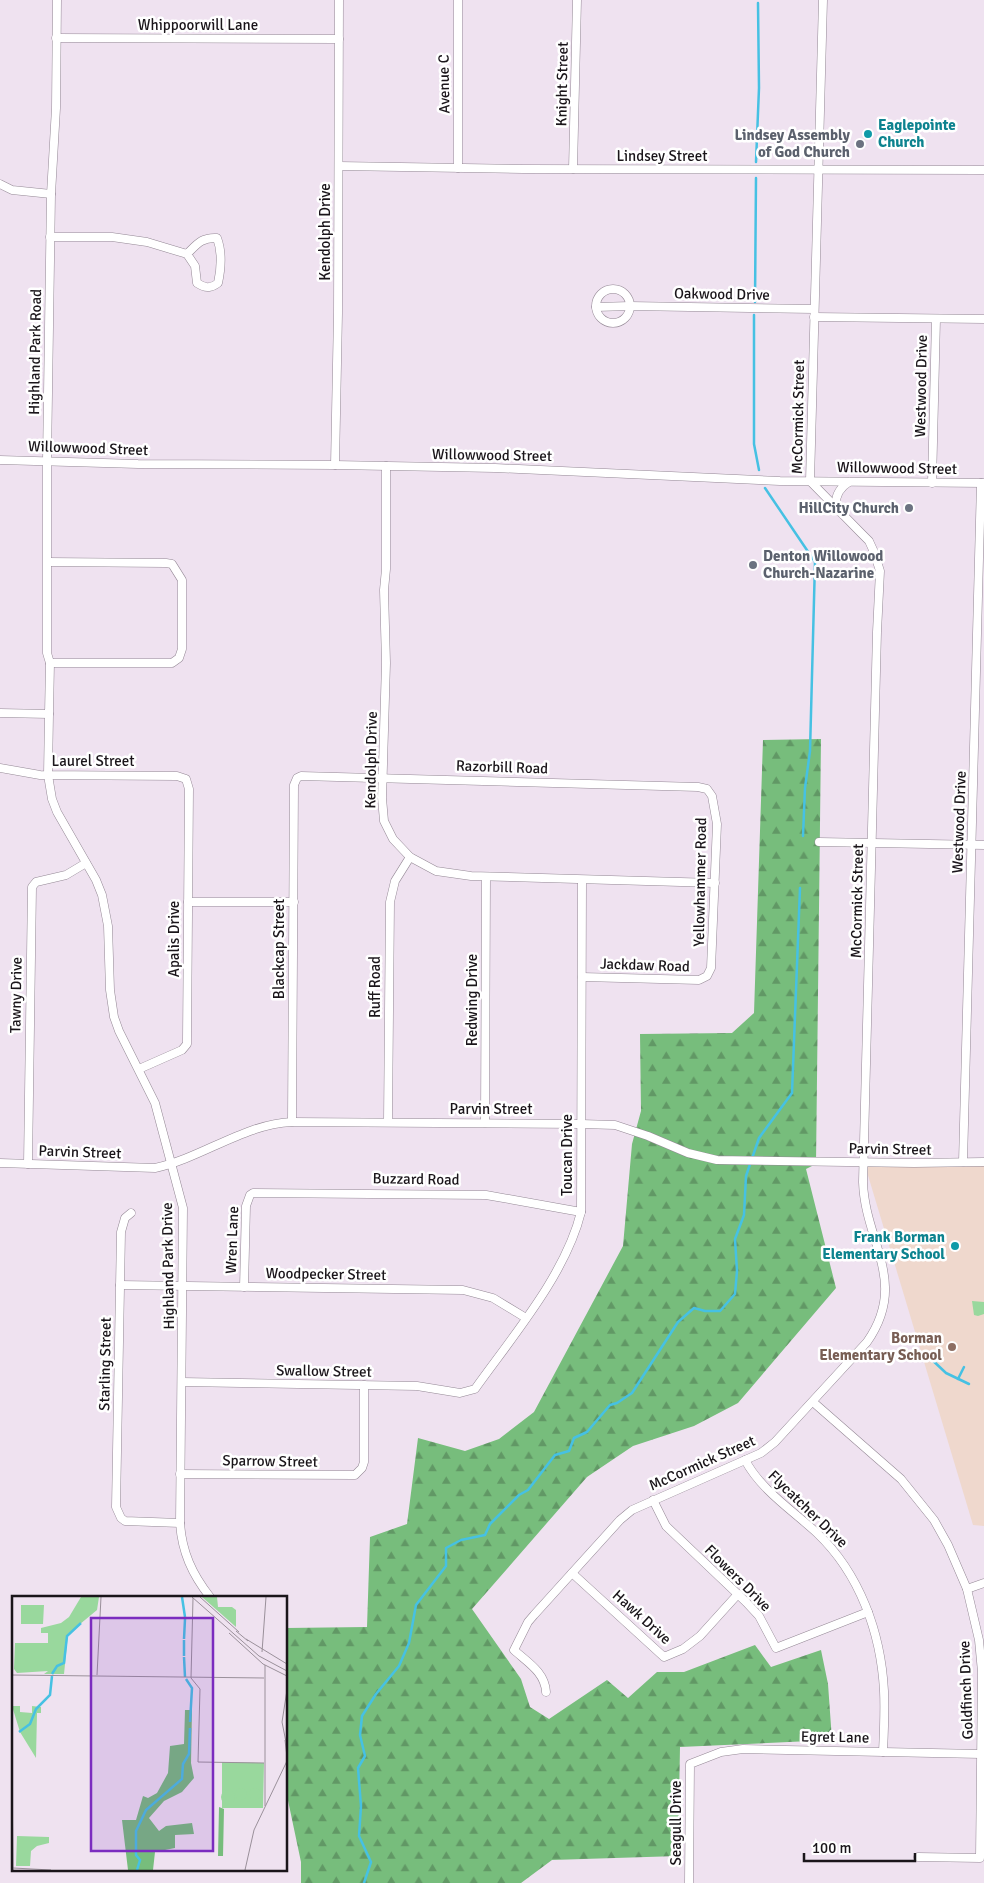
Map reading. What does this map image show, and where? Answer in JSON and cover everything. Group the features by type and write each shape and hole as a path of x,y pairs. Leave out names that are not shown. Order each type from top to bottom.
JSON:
{"street":[{"name":"Highland Park Road","path":"49,714 50,663 47,653 47,460 50,237 56,108 57,0"},
{"name":"Kendolph Drive","path":"335,465 339,0"},
{"name":"Avenue C","path":"458,0 458,168"},
{"name":"Knight Street","path":"573,169 578,0"},
{"name":"McCormick Street","path":"546,1692 546,1686 541,1674 514,1650 528,1622 625,1515 653,1500 761,1453 775,1442 867,1342 879,1322 884,1306 886,1282 864,1199 880,571 869,541 810,481 823,0"},
{"name":"Whippoorwill Lane","path":"56,38 339,40"},
{"name":"Lindsey Street","path":"339,166 573,169 984,170"},
{"path":"0,184 12,190 51,194"},
{"path":"50,237 112,237 146,242 187,254 195,266 197,283 204,288 211,288 218,283 220,274 220,245 217,238 208,237 201,240 187,254"},
{"path":"614,288 625,293 630,306 628,315 614,323 604,320 597,312 596,307 599,296 603,292 614,288"},
{"name":"Oakwood Drive","path":"596,307 630,306 936,319 984,319"},
{"name":"Westwood Drive","path":"932,483 936,319"},
{"name":"Willowwood Street","path":"0,460 138,464 386,466 601,472 810,481 982,483"},
{"name":"Kendolph Drive","path":"386,466 386,569 384,590 386,643 382,798 384,820 393,839 410,857 436,871 460,876 715,883"},
{"path":"836,507 838,491 850,482"},
{"name":"Westwood Drive","path":"963,1162 970,917 970,845 982,483"},
{"path":"48,562 166,563 172,564 182,580 182,650 179,658 172,663 50,663"},
{"path":"0,714 49,714"},
{"name":"Highland Park Drive","path":"49,714 49,788 57,812 99,887 106,910 110,990 114,1017 119,1031 155,1103 173,1164 183,1208 180,1523 184,1553 191,1568 209,1596"},
{"name":"Laurel Street","path":"0,768 48,775 177,776 186,779"},
{"name":"Razorbill Road","path":"297,778 305,775 382,777 698,787 707,789"},
{"name":"Blackcap Street","path":"292,1122 294,785 297,778"},
{"name":"Apalis Drive","path":"139,1069 168,1055 179,1052 187,1044 189,789 186,779"},
{"name":"Yellowhammer Road","path":"707,789 712,796 717,824 711,968 708,976"},
{"path":"819,842 984,845"},
{"name":"Ruff Road","path":"388,1122 390,902 395,881 410,857"},
{"name":"Tawny Drive","path":"28,1164 32,887 36,882 66,875 86,863"},
{"name":"Redwing Drive","path":"485,1123 486,877"},
{"name":"Toucan Drive","path":"466,1392 475,1389 552,1279 578,1225 581,1212 582,880"},
{"path":"188,902 294,902"},
{"name":"Jackdaw Road","path":"582,977 699,980 708,976"},
{"name":"Parvin Street","path":"0,1163 155,1168 173,1164 278,1122 615,1125 648,1136 688,1153 717,1160 984,1162"},
{"name":"Buzzard Road","path":"250,1195 259,1192 476,1194 504,1197 581,1212"},
{"name":"Wren Lane","path":"244,1287 246,1206 250,1195"},
{"name":"Starling Street","path":"131,1213 125,1218 120,1232 116,1507 121,1518 132,1522 180,1523"},
{"name":"Woodpecker Street","path":"120,1285 462,1290 493,1298 526,1318"},
{"name":"Swallow Street","path":"182,1382 417,1386 466,1392"},
{"name":"Sparrow Street","path":"180,1474 350,1476 359,1472 364,1462 364,1385"},
{"name":"Goldfinch Drive","path":"813,1402 906,1486 934,1520 952,1553 967,1589 977,1630 982,1657 980,1858 918,1857"},
{"name":"Flycatcher Drive","path":"745,1460 761,1483 832,1549 852,1579 868,1612 878,1643 883,1675 883,1752"},
{"name":"Flowers Drive","path":"653,1500 666,1526 759,1616 776,1648 868,1612"},
{"name":"Hawk Drive","path":"572,1573 664,1657 683,1649 700,1636 738,1594"},
{"path":"967,1589 984,1583"},
{"name":"Egret Lane","path":"690,1764 721,1752 743,1749 981,1754"},
{"name":"Seagull Drive","path":"689,1883 690,1764"}],"shaded area":[{"name":"Borman Elementary School","path":"864,1162 984,1163 984,1526 973,1525"}],"green space":[{"path":"821,739 816,1164 806,1169 836,1288 738,1403 694,1426 633,1446 587,1477 472,1609 521,1679 530,1707 549,1719 607,1680 628,1698 657,1672 684,1672 755,1645 771,1667 821,1650 828,1684 832,1740 680,1747 678,1856 552,1860 521,1883 301,1883 301,1862 288,1800 288,1628 367,1627 370,1537 407,1524 418,1438 465,1451 499,1439 534,1412 623,1246 632,1144 641,1111 640,1034 732,1033 754,1013 763,740"},
{"path":"972,1301 984,1302 984,1314 974,1315"}],"waterway":[{"path":"756,162 759,88 758,3"},
{"path":"755,302 756,178"},
{"path":"754,315 754,444 759,470"},
{"path":"765,488 815,562 810,751 805,788 803,836"},
{"path":"364,1883 371,1862 359,1836 361,1806 358,1768 365,1756 360,1735 362,1716 376,1694 399,1666 409,1643 416,1605 446,1566 446,1548 461,1540 485,1535 490,1524 519,1495 528,1490 555,1455 569,1451 574,1438 587,1432 610,1405 617,1403 632,1393 678,1322 694,1308 705,1311 720,1311 735,1294 737,1271 735,1239 744,1215 746,1176 759,1138 792,1093 800,888"},
{"path":"929,1357 946,1373 969,1384"},
{"path":"958,1379 964,1367"}],"place":[{"name":"Eaglepointe Church","path":"868,134"},
{"name":"Lindsey Assembly of God Church","path":"860,144"},
{"name":"HillCity Church","path":"909,508"},
{"name":"Denton Willowood Church-Nazarine","path":"753,565"},
{"name":"Frank Borman Elementary School","path":"955,1246"},
{"name":"Borman Elementary School","path":"952,1347"}]}
